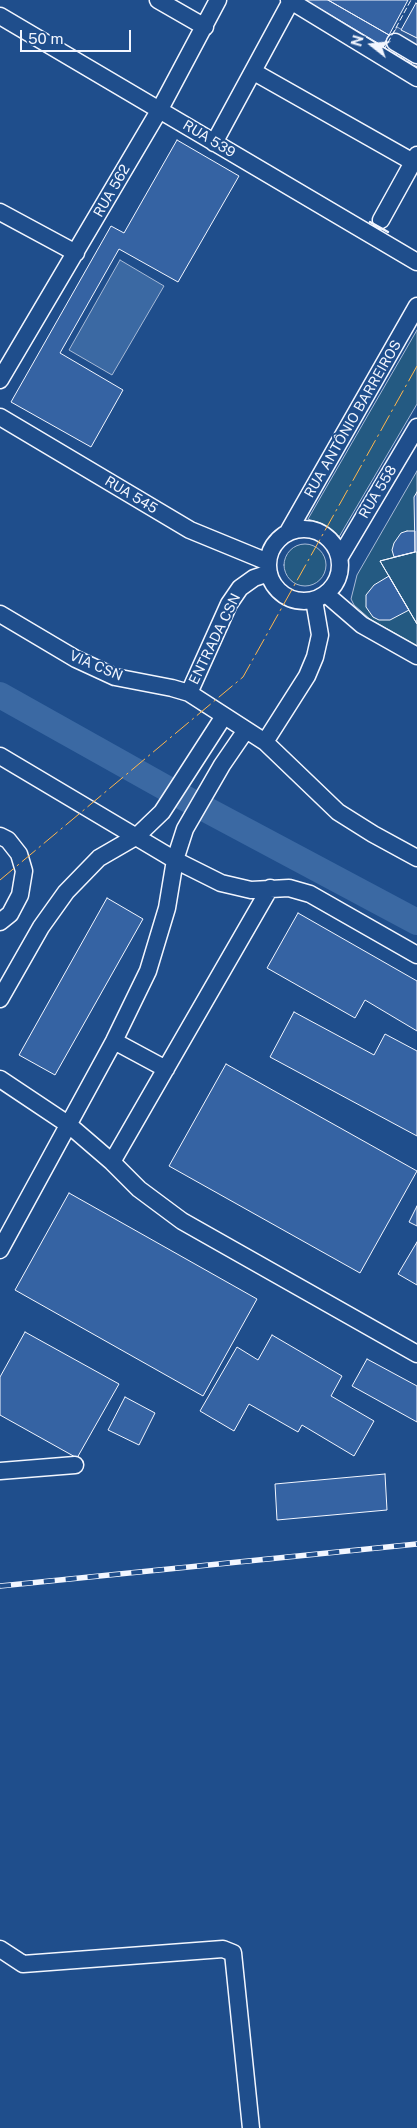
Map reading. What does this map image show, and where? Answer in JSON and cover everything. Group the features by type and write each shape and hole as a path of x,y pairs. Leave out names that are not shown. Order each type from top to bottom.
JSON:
{"street":[{"path":"158,0 205,27"},
{"name":"RUA 562","path":"0,380 160,109 218,0"},
{"path":"214,143 254,72 290,1 417,78"},
{"name":"RUA 539","path":"0,16 417,262"},
{"path":"395,42 417,55"},
{"path":"254,72 415,159 381,220"},
{"path":"0,212 76,252"},
{"name":"RUA ANTÔNIO BARREIROS","path":"288,532 417,306"},
{"name":"RUA 545","path":"0,417 190,530 268,567"},
{"name":"RUA 558","path":"340,558 417,426"},
{"path":"298,529 310,529 320,532 329,538 336,547 340,558 338,578 320,597 302,601 290,599 280,593 273,584 268,567 271,550 278,540 288,532 298,529"},
{"name":"ENTRADA CSN","path":"189,693 229,604 240,588 268,567"},
{"path":"320,597 362,625 417,656"},
{"path":"320,597 320,635 315,658 307,676 265,742 338,812 417,858"},
{"name":"VIA CSN","path":"0,614 76,660 115,677 189,693 265,742"},
{"path":"0,999 41,927 66,892 99,858 137,836 162,812 224,716"},
{"path":"0,1250 69,1125 148,971 167,908 175,860 185,829 222,765 246,730"},
{"path":"0,756 175,860 221,883 251,890 289,888 310,894 417,955"},
{"path":"0,836 8,840 19,854 24,871 20,895 10,914 0,922"},
{"path":"112,1162 270,888"},
{"path":"114,1040 166,1069"},
{"path":"0,1079 69,1125 112,1162 139,1189 182,1221 417,1354"},
{"path":"0,1471 75,1465"},
{"path":"0,1949 23,1964 223,1950 233,1953 251,2128"}],"shaded area":[{"path":"397,27 417,38 417,67 385,48"},
{"path":"120,260 164,286 112,375 69,350"},
{"path":"417,330 417,404 339,537 323,524 308,519"},
{"path":"417,471 417,646 370,619 354,605 351,599 357,575"},
{"path":"309,544 317,547 323,553 326,565 323,577 317,583 301,586 293,583 287,577 284,561 287,553 293,547"}],"building":[{"path":"305,0 328,0 389,35 383,46"},
{"path":"328,0 408,0 389,35"},
{"path":"417,4 417,38 401,30"},
{"path":"177,140 239,176 178,282 119,249 60,353 123,390 91,447 11,402 111,226 124,233"},
{"path":"417,492 417,624 380,561 415,552 414,497"},
{"path":"415,531 415,552 394,557 392,550 394,543 401,533"},
{"path":"417,552 417,624 380,561"},
{"path":"389,576 409,610 390,620 379,620 373,617 366,607 366,595 374,585"},
{"path":"107,898 143,919 55,1075 19,1055"},
{"path":"298,913 417,981 417,1031 365,1000 355,1018 267,968"},
{"path":"294,1012 374,1055 385,1034 417,1051 417,1136 270,1057"},
{"path":"226,1064 417,1171 360,1273 169,1166"},
{"path":"69,1193 257,1299 203,1396 15,1290"},
{"path":"417,1206 417,1226 409,1222"},
{"path":"417,1242 417,1285 398,1274"},
{"path":"25,1332 119,1384 77,1458 0,1415 0,1377"},
{"path":"272,1335 342,1376 331,1396 374,1421 354,1456 302,1425 298,1432 249,1404 234,1431 200,1411 237,1347 258,1360"},
{"path":"367,1359 417,1386 417,1422 352,1386"},
{"path":"125,1397 155,1413 139,1445 108,1430"},
{"path":"385,1474 387,1510 277,1520 275,1484"}],"waterway":[{"path":"0,695 164,787 417,922"}],"railway":[{"path":"0,1586 417,1544"}],"fence":[{"path":"383,46 385,48 411,0"},
{"path":"385,48 417,67"}],"wall":[{"path":"370,222 388,232"}],"power":[{"path":"0,880 243,677 417,366"}]}
